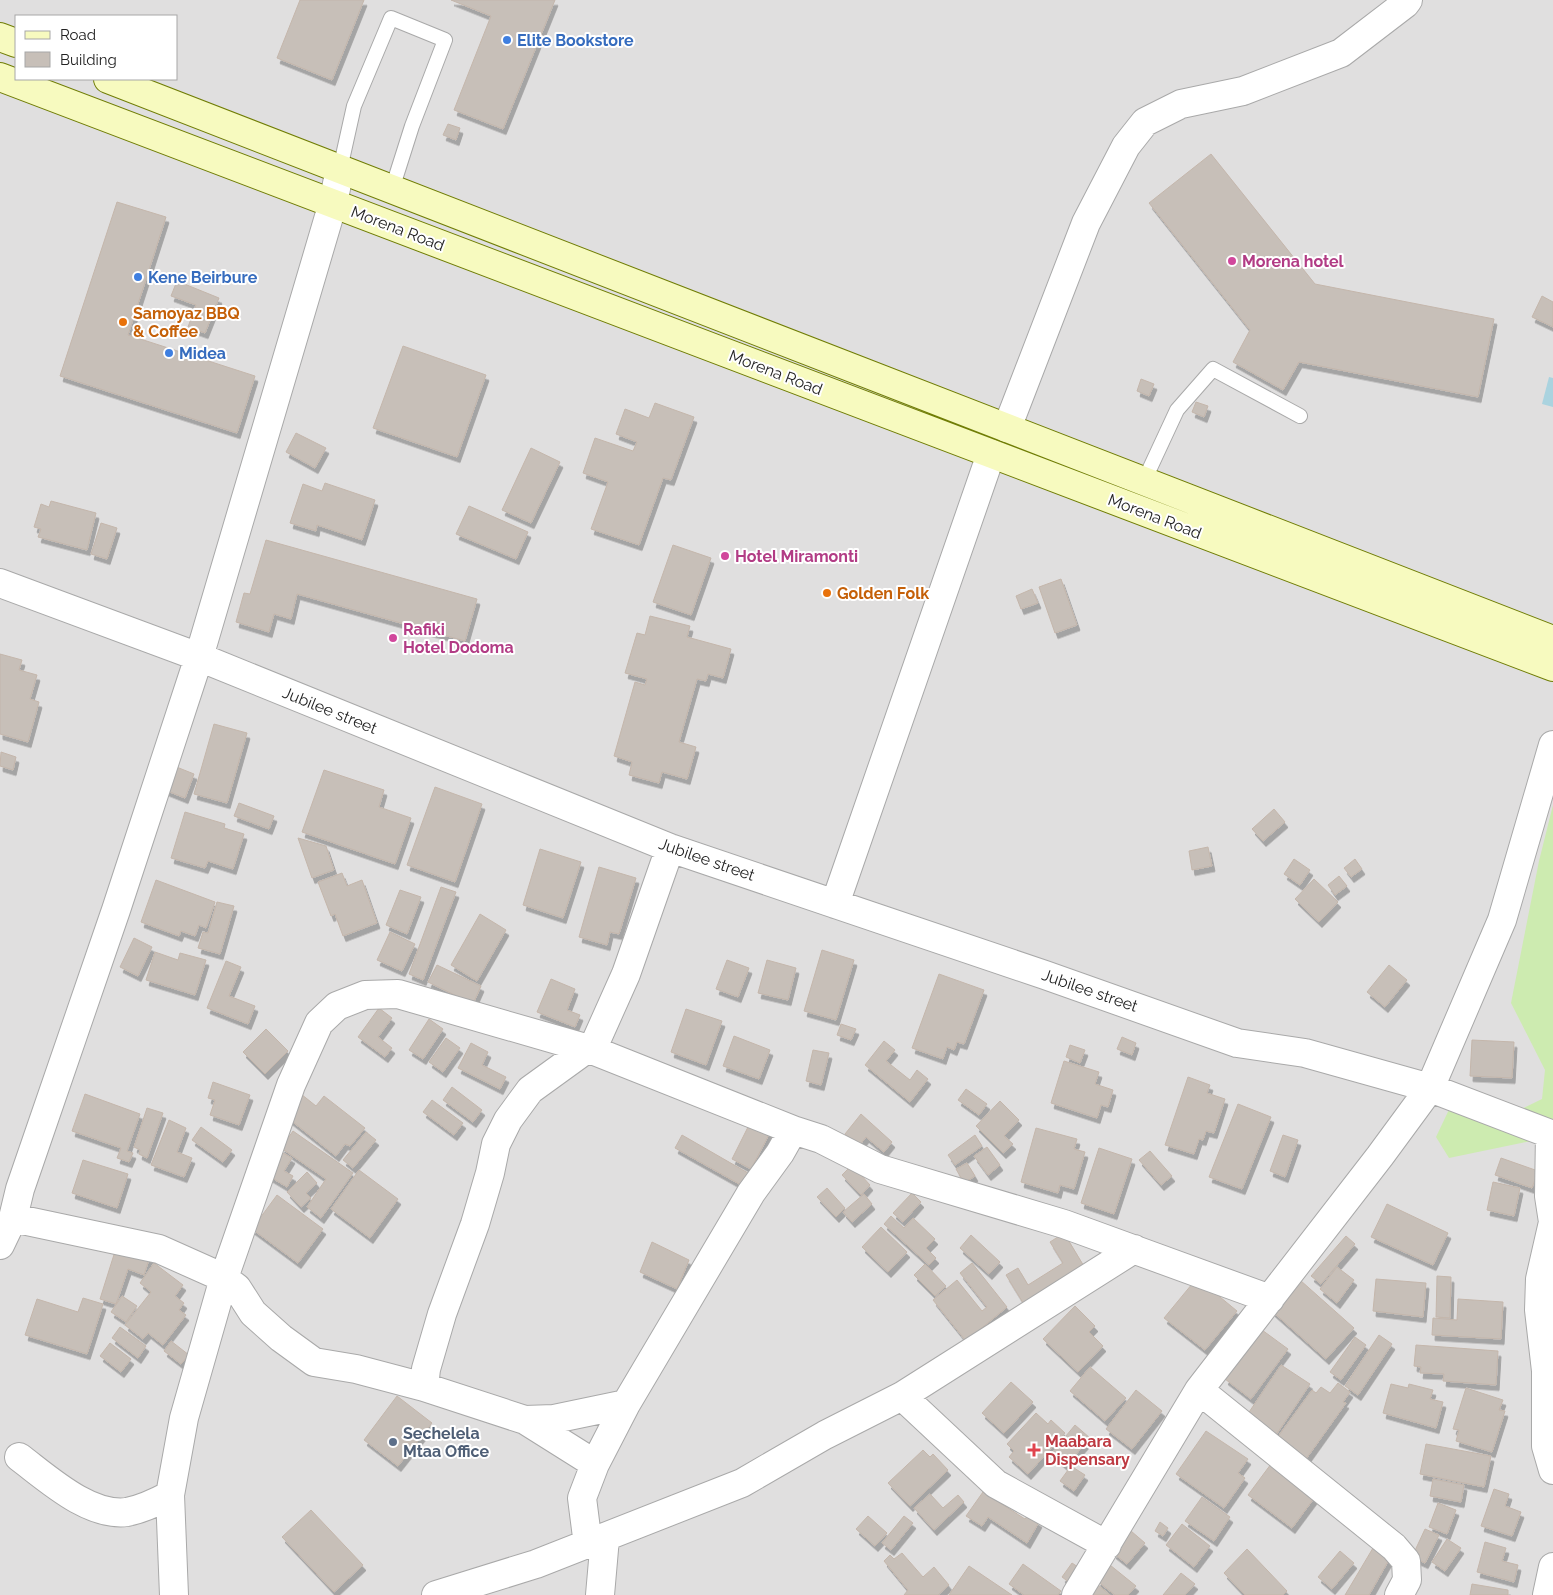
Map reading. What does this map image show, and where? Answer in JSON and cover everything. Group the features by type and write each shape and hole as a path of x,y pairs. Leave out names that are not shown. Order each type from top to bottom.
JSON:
{"main road":[{"path":"0,37 15,43"},
{"name":"Morena Road","path":"0,77 1553,667"},
{"name":"Morena Road","path":"111,80 1553,640"}],"street":[{"path":"1007,428 1086,223 1126,146 1145,122 1182,104 1243,91 1341,53 1408,0"},
{"path":"0,1245 13,1218 20,1189 116,910 198,657 333,203 340,169"},
{"path":"835,904 991,454"},
{"name":"Jubilee street","path":"0,583 198,657 670,848 1124,1002 1237,1043 1305,1053 1430,1088 1552,1134"},
{"path":"1076,1595 1199,1390 1380,1156 1430,1088 1502,920 1553,745"},
{"path":"424,1387 426,1369 442,1314 475,1224 490,1173 496,1144 508,1120 530,1090 590,1049 626,974 670,848"},
{"path":"174,1595 170,1495 184,1418 224,1278 291,1085 319,1023 337,1006 365,995 398,994 590,1049 793,1130 821,1139 880,1169 1064,1224 1270,1299"},
{"path":"600,1595 596,1542 582,1498 595,1464 626,1404 751,1193 780,1153 793,1130"},
{"path":"1552,1134 1549,1196 1553,1222 1540,1279 1539,1310 1546,1371 1546,1446 1553,1470"},
{"path":"13,1218 158,1249 224,1278 238,1288 253,1313 281,1338 314,1362 356,1369 424,1387 525,1420 595,1464"},
{"path":"436,1595 536,1564 742,1483 825,1435 902,1396 1134,1249"},
{"path":"1199,1390 1394,1547 1406,1561 1407,1580 1399,1595"},
{"path":"902,1396 996,1484 1107,1545"},
{"path":"525,1420 554,1419 626,1404"},
{"path":"19,1457 60,1489 100,1510 126,1512 152,1505 170,1495"},
{"path":"1547,1595 1553,1567"}],"lane":[{"path":"340,169 354,106 391,18 445,40 412,126 392,189"},
{"path":"1144,481 1177,410 1213,369 1300,416"}],"shaded area":[{"path":"0,0 1553,0 1553,1595 0,1595"}],"green space":[{"path":"1553,805 1553,1149 1531,1141 1449,1158 1436,1137 1455,1097 1505,1117 1542,1099 1545,1070 1511,1003 1539,861"}],"water":[{"path":"1549,377 1553,378 1553,407 1542,404"}],"building":[{"path":"300,0 364,0 332,80 277,58"},
{"path":"451,0 555,0 503,129 454,110 491,16"},
{"path":"448,124 460,128 456,140 443,135"},
{"path":"1211,154 1315,284 1494,319 1478,397 1299,362 1283,390 1233,362 1250,330 1149,203"},
{"path":"117,202 166,217 128,335 255,376 237,433 60,376"},
{"path":"177,281 219,298 205,333 188,327 196,305 171,296"},
{"path":"1542,296 1553,302 1553,327 1532,317"},
{"path":"403,346 486,375 457,457 373,428"},
{"path":"1141,379 1154,384 1149,396 1137,391"},
{"path":"1196,402 1208,406 1204,417 1192,412"},
{"path":"655,403 694,417 671,480 663,478 639,545 591,529 608,482 583,473 595,438 633,451 637,442 616,434 625,409 649,418"},
{"path":"296,433 326,448 315,468 286,452"},
{"path":"531,448 560,462 531,523 502,510"},
{"path":"325,483 375,500 362,540 317,525 316,531 290,523 303,484 322,491"},
{"path":"51,501 96,513 87,550 38,537 41,529 34,527 41,504 49,507"},
{"path":"469,506 528,532 516,559 456,534"},
{"path":"101,523 117,528 107,559 91,554"},
{"path":"266,540 477,599 465,641 297,594 291,619 274,614 269,632 236,622 244,593 250,594"},
{"path":"673,545 711,558 691,615 653,602"},
{"path":"1061,579 1077,625 1055,633 1039,587"},
{"path":"1032,589 1038,603 1021,609 1016,596"},
{"path":"650,616 690,626 687,637 731,649 723,678 708,674 706,681 697,679 679,742 696,747 687,779 662,772 659,783 629,775 632,762 614,756 635,682 645,685 647,679 625,673 637,633 645,635"},
{"path":"0,654 22,660 19,670 37,675 30,699 39,702 28,742 0,734"},
{"path":"214,724 247,733 227,803 194,794"},
{"path":"1,752 16,757 13,770 0,766"},
{"path":"174,766 194,774 185,798 165,790"},
{"path":"324,770 384,790 379,807 411,818 395,864 302,832"},
{"path":"435,787 482,804 455,882 407,865"},
{"path":"239,803 274,816 269,829 234,816"},
{"path":"1274,809 1285,822 1263,841 1252,829"},
{"path":"185,812 225,824 224,828 244,834 233,869 208,861 205,868 171,858"},
{"path":"298,838 326,846 334,870 312,878"},
{"path":"1208,847 1212,866 1192,870 1189,851"},
{"path":"540,849 581,862 563,918 523,905"},
{"path":"1294,859 1310,870 1300,885 1284,874"},
{"path":"1355,859 1362,869 1351,877 1344,868"},
{"path":"599,867 636,878 619,934 610,932 607,945 579,937"},
{"path":"342,873 347,886 362,880 377,923 343,936 335,914 331,916 318,882"},
{"path":"1339,876 1347,886 1335,895 1328,885"},
{"path":"1314,879 1338,902 1319,922 1295,899"},
{"path":"156,880 215,902 206,928 199,925 195,936 181,931 179,936 141,922"},
{"path":"441,887 456,892 423,980 409,974"},
{"path":"400,890 421,897 407,934 386,925"},
{"path":"217,902 234,906 220,954 198,948 203,932 208,933"},
{"path":"480,914 506,930 477,981 451,965"},
{"path":"390,932 415,944 402,971 377,960"},
{"path":"134,938 152,947 138,976 120,967"},
{"path":"822,950 854,960 836,1020 804,1011"},
{"path":"155,952 178,960 180,953 206,960 195,995 146,980"},
{"path":"727,960 749,968 738,997 716,989"},
{"path":"767,960 796,968 788,1000 758,993"},
{"path":"226,961 241,967 229,996 255,1006 248,1024 207,1008"},
{"path":"437,965 481,986 473,1004 428,982"},
{"path":"1389,965 1407,980 1385,1007 1367,992"},
{"path":"939,974 984,990 964,1044 957,1042 954,1050 947,1047 943,1059 912,1048"},
{"path":"551,979 575,989 567,1010 580,1015 575,1027 537,1012"},
{"path":"379,1008 392,1018 378,1037 392,1048 385,1057 358,1037"},
{"path":"686,1009 722,1021 706,1065 671,1052"},
{"path":"429,1019 443,1029 423,1059 409,1050"},
{"path":"841,1024 856,1029 851,1040 837,1035"},
{"path":"266,1029 288,1051 265,1074 243,1052"},
{"path":"734,1036 770,1050 759,1079 723,1066"},
{"path":"1122,1037 1136,1043 1132,1055 1117,1049"},
{"path":"446,1038 460,1048 443,1072 429,1062"},
{"path":"1472,1040 1514,1042 1512,1078 1470,1076"},
{"path":"884,1041 895,1050 886,1061 910,1080 917,1070 928,1079 910,1102 865,1065"},
{"path":"471,1043 488,1052 482,1065 506,1077 500,1089 458,1068"},
{"path":"1070,1045 1085,1050 1080,1063 1066,1057"},
{"path":"813,1050 829,1053 821,1085 806,1081"},
{"path":"1064,1061 1099,1072 1095,1084 1113,1090 1108,1107 1101,1105 1097,1118 1051,1103"},
{"path":"1188,1077 1210,1085 1207,1093 1225,1099 1214,1133 1206,1131 1203,1140 1199,1139 1194,1154 1165,1145"},
{"path":"213,1082 250,1095 239,1125 210,1115 215,1100 208,1098"},
{"path":"452,1087 482,1110 473,1122 443,1100"},
{"path":"966,1089 987,1104 979,1115 958,1100"},
{"path":"85,1094 140,1114 127,1151 133,1153 129,1162 117,1158 121,1148 72,1131"},
{"path":"301,1094 316,1106 324,1096 365,1128 350,1146 345,1144 336,1156 284,1115"},
{"path":"432,1100 463,1123 454,1135 423,1112"},
{"path":"1000,1101 1019,1120 1004,1136 1013,1144 1003,1153 976,1126"},
{"path":"1238,1104 1271,1117 1242,1189 1209,1177"},
{"path":"147,1108 163,1113 147,1158 139,1154 140,1150 134,1147"},
{"path":"861,1114 892,1142 884,1152 866,1137 859,1146 845,1134"},
{"path":"753,1117 773,1127 751,1169 732,1159"},
{"path":"169,1120 186,1128 177,1152 192,1158 184,1177 151,1165"},
{"path":"201,1127 232,1150 223,1162 192,1140"},
{"path":"1036,1128 1077,1139 1074,1149 1085,1152 1074,1189 1060,1185 1058,1193 1021,1182"},
{"path":"293,1131 353,1173 321,1218 307,1207 326,1179 281,1148"},
{"path":"366,1132 376,1140 353,1168 343,1160"},
{"path":"682,1135 748,1173 741,1185 675,1148"},
{"path":"975,1135 982,1146 955,1165 948,1155"},
{"path":"1283,1135 1298,1140 1285,1177 1270,1171"},
{"path":"987,1147 1000,1165 988,1175 974,1156"},
{"path":"1099,1148 1132,1159 1114,1214 1081,1203"},
{"path":"276,1149 292,1158 284,1171 293,1176 287,1187 262,1172"},
{"path":"1150,1151 1172,1176 1161,1185 1139,1160"},
{"path":"1501,1158 1538,1171 1532,1188 1495,1175"},
{"path":"83,1160 128,1174 117,1208 72,1193"},
{"path":"967,1163 975,1176 964,1183 956,1169"},
{"path":"852,1165 870,1185 861,1195 842,1175"},
{"path":"359,1170 398,1199 370,1238 331,1209"},
{"path":"307,1172 317,1183 306,1193 311,1198 301,1207 287,1192"},
{"path":"1493,1182 1520,1188 1514,1216 1487,1210"},
{"path":"827,1188 845,1208 836,1217 817,1197"},
{"path":"912,1193 921,1202 903,1222 893,1213"},
{"path":"864,1194 872,1204 852,1222 843,1212"},
{"path":"277,1195 323,1229 298,1263 252,1229"},
{"path":"1387,1204 1448,1233 1433,1265 1371,1237"},
{"path":"891,1216 904,1228 913,1218 935,1239 926,1248 936,1258 929,1265 884,1224"},
{"path":"881,1227 907,1252 888,1272 862,1247"},
{"path":"1064,1233 1085,1268 1025,1306 1006,1275 1018,1268 1028,1285 1063,1263 1050,1242"},
{"path":"971,1235 1000,1262 989,1274 960,1248"},
{"path":"1346,1236 1355,1244 1321,1284 1311,1276"},
{"path":"652,1242 689,1260 677,1289 640,1272"},
{"path":"117,1245 150,1256 144,1275 128,1269 116,1304 100,1299"},
{"path":"154,1263 183,1285 175,1296 184,1303 179,1310 186,1315 163,1345 148,1333 143,1339 125,1325 151,1292 140,1283"},
{"path":"972,1263 1007,1307 966,1341 933,1300 957,1280 982,1311 987,1307 960,1273"},
{"path":"925,1264 946,1286 935,1296 914,1275"},
{"path":"1337,1267 1354,1280 1337,1303 1320,1289"},
{"path":"1437,1276 1451,1277 1450,1318 1436,1317"},
{"path":"1197,1278 1237,1311 1205,1350 1164,1318"},
{"path":"1376,1279 1426,1283 1423,1317 1373,1311"},
{"path":"1300,1280 1354,1328 1326,1359 1272,1311"},
{"path":"122,1296 137,1306 126,1322 111,1312"},
{"path":"83,1298 103,1304 87,1354 25,1335 37,1299 78,1312"},
{"path":"1458,1299 1503,1302 1501,1339 1432,1335 1433,1318 1457,1320"},
{"path":"1075,1306 1095,1326 1089,1332 1103,1346 1078,1372 1043,1339"},
{"path":"120,1327 146,1346 138,1358 112,1338"},
{"path":"1262,1330 1288,1349 1251,1399 1225,1379"},
{"path":"1379,1335 1392,1344 1358,1395 1345,1386"},
{"path":"1355,1337 1366,1345 1341,1380 1330,1372"},
{"path":"171,1341 189,1355 181,1364 164,1351"},
{"path":"110,1343 131,1359 121,1372 100,1356"},
{"path":"1416,1345 1498,1351 1496,1385 1443,1381 1444,1374 1420,1373 1421,1367 1414,1366"},
{"path":"1281,1365 1310,1384 1272,1441 1243,1421"},
{"path":"1090,1367 1126,1398 1105,1421 1070,1391"},
{"path":"1011,1382 1033,1402 1004,1433 982,1413"},
{"path":"1338,1383 1350,1392 1343,1402 1346,1403 1306,1459 1277,1438 1312,1390 1316,1393 1321,1387 1330,1393"},
{"path":"1391,1384 1408,1388 1409,1384 1433,1390 1430,1399 1443,1402 1436,1428 1383,1413"},
{"path":"1466,1388 1503,1400 1499,1410 1505,1411 1492,1452 1456,1441 1459,1430 1453,1429"},
{"path":"1136,1390 1162,1411 1132,1449 1106,1429"},
{"path":"397,1396 432,1423 398,1466 364,1440"},
{"path":"1036,1413 1048,1424 1051,1420 1065,1433 1028,1474 1009,1457 1014,1451 1007,1444"},
{"path":"1075,1425 1090,1438 1066,1466 1051,1454"},
{"path":"1206,1431 1248,1459 1238,1473 1245,1478 1224,1508 1176,1474"},
{"path":"1426,1444 1491,1456 1484,1487 1420,1474"},
{"path":"923,1450 930,1457 933,1454 948,1470 910,1506 888,1483"},
{"path":"1271,1464 1315,1497 1292,1528 1248,1495"},
{"path":"1071,1466 1085,1475 1074,1491 1060,1481"},
{"path":"1433,1479 1464,1485 1461,1502 1430,1496"},
{"path":"1494,1489 1509,1494 1505,1506 1521,1512 1512,1536 1481,1526"},
{"path":"983,1492 1025,1519 1028,1515 1039,1522 1027,1543 988,1517 982,1526 966,1516"},
{"path":"930,1494 943,1508 958,1495 964,1502 934,1530 914,1508"},
{"path":"1202,1497 1230,1517 1214,1541 1185,1521"},
{"path":"1438,1503 1456,1510 1447,1534 1429,1527"},
{"path":"311,1510 363,1565 334,1592 282,1537"},
{"path":"868,1516 887,1533 875,1546 856,1529"},
{"path":"904,1516 913,1523 891,1550 882,1543"},
{"path":"1160,1522 1168,1528 1163,1536 1155,1531"},
{"path":"1182,1524 1210,1546 1194,1567 1166,1545"},
{"path":"1425,1529 1439,1535 1425,1563 1412,1557"},
{"path":"1131,1531 1145,1543 1127,1564 1113,1553"},
{"path":"1447,1539 1461,1548 1445,1571 1432,1562"},
{"path":"1485,1542 1506,1548 1502,1561 1518,1565 1514,1582 1477,1572"},
{"path":"1373,1548 1390,1558 1369,1595 1345,1595"},
{"path":"1247,1549 1287,1591 1283,1595 1245,1595 1224,1573"},
{"path":"1340,1551 1354,1563 1332,1589 1318,1577"},
{"path":"902,1553 923,1577 934,1567 949,1585 938,1595 904,1595 908,1590 884,1561 890,1555 894,1559"},
{"path":"1072,1563 1081,1569 1070,1583 1062,1577"},
{"path":"1023,1564 1061,1591 1058,1595 1024,1595 1009,1584"},
{"path":"1110,1565 1136,1586 1128,1595 1115,1595 1097,1581"},
{"path":"969,1566 1012,1595 949,1595"},
{"path":"1181,1573 1195,1584 1185,1595 1163,1595"},
{"path":"1097,1584 1110,1595 1087,1595"},
{"path":"1472,1584 1508,1590 1508,1595 1470,1595"}],"place":[{"name":"Elite Bookstore","path":"507,40"},
{"name":"Morena hotel","path":"1232,261"},
{"name":"Kene Beirbure","path":"138,277"},
{"name":"Samoyaz BBQ & Coffee","path":"123,322"},
{"name":"Midea","path":"169,353"},
{"name":"Hotel Miramonti","path":"725,556"},
{"name":"Golden Folk","path":"827,593"},
{"name":"Rafiki Hotel Dodoma","path":"393,638"},
{"name":"Sechelela Mtaa Office","path":"393,1442"},
{"name":"Maabara Dispensary","path":"1034,1450"}]}
